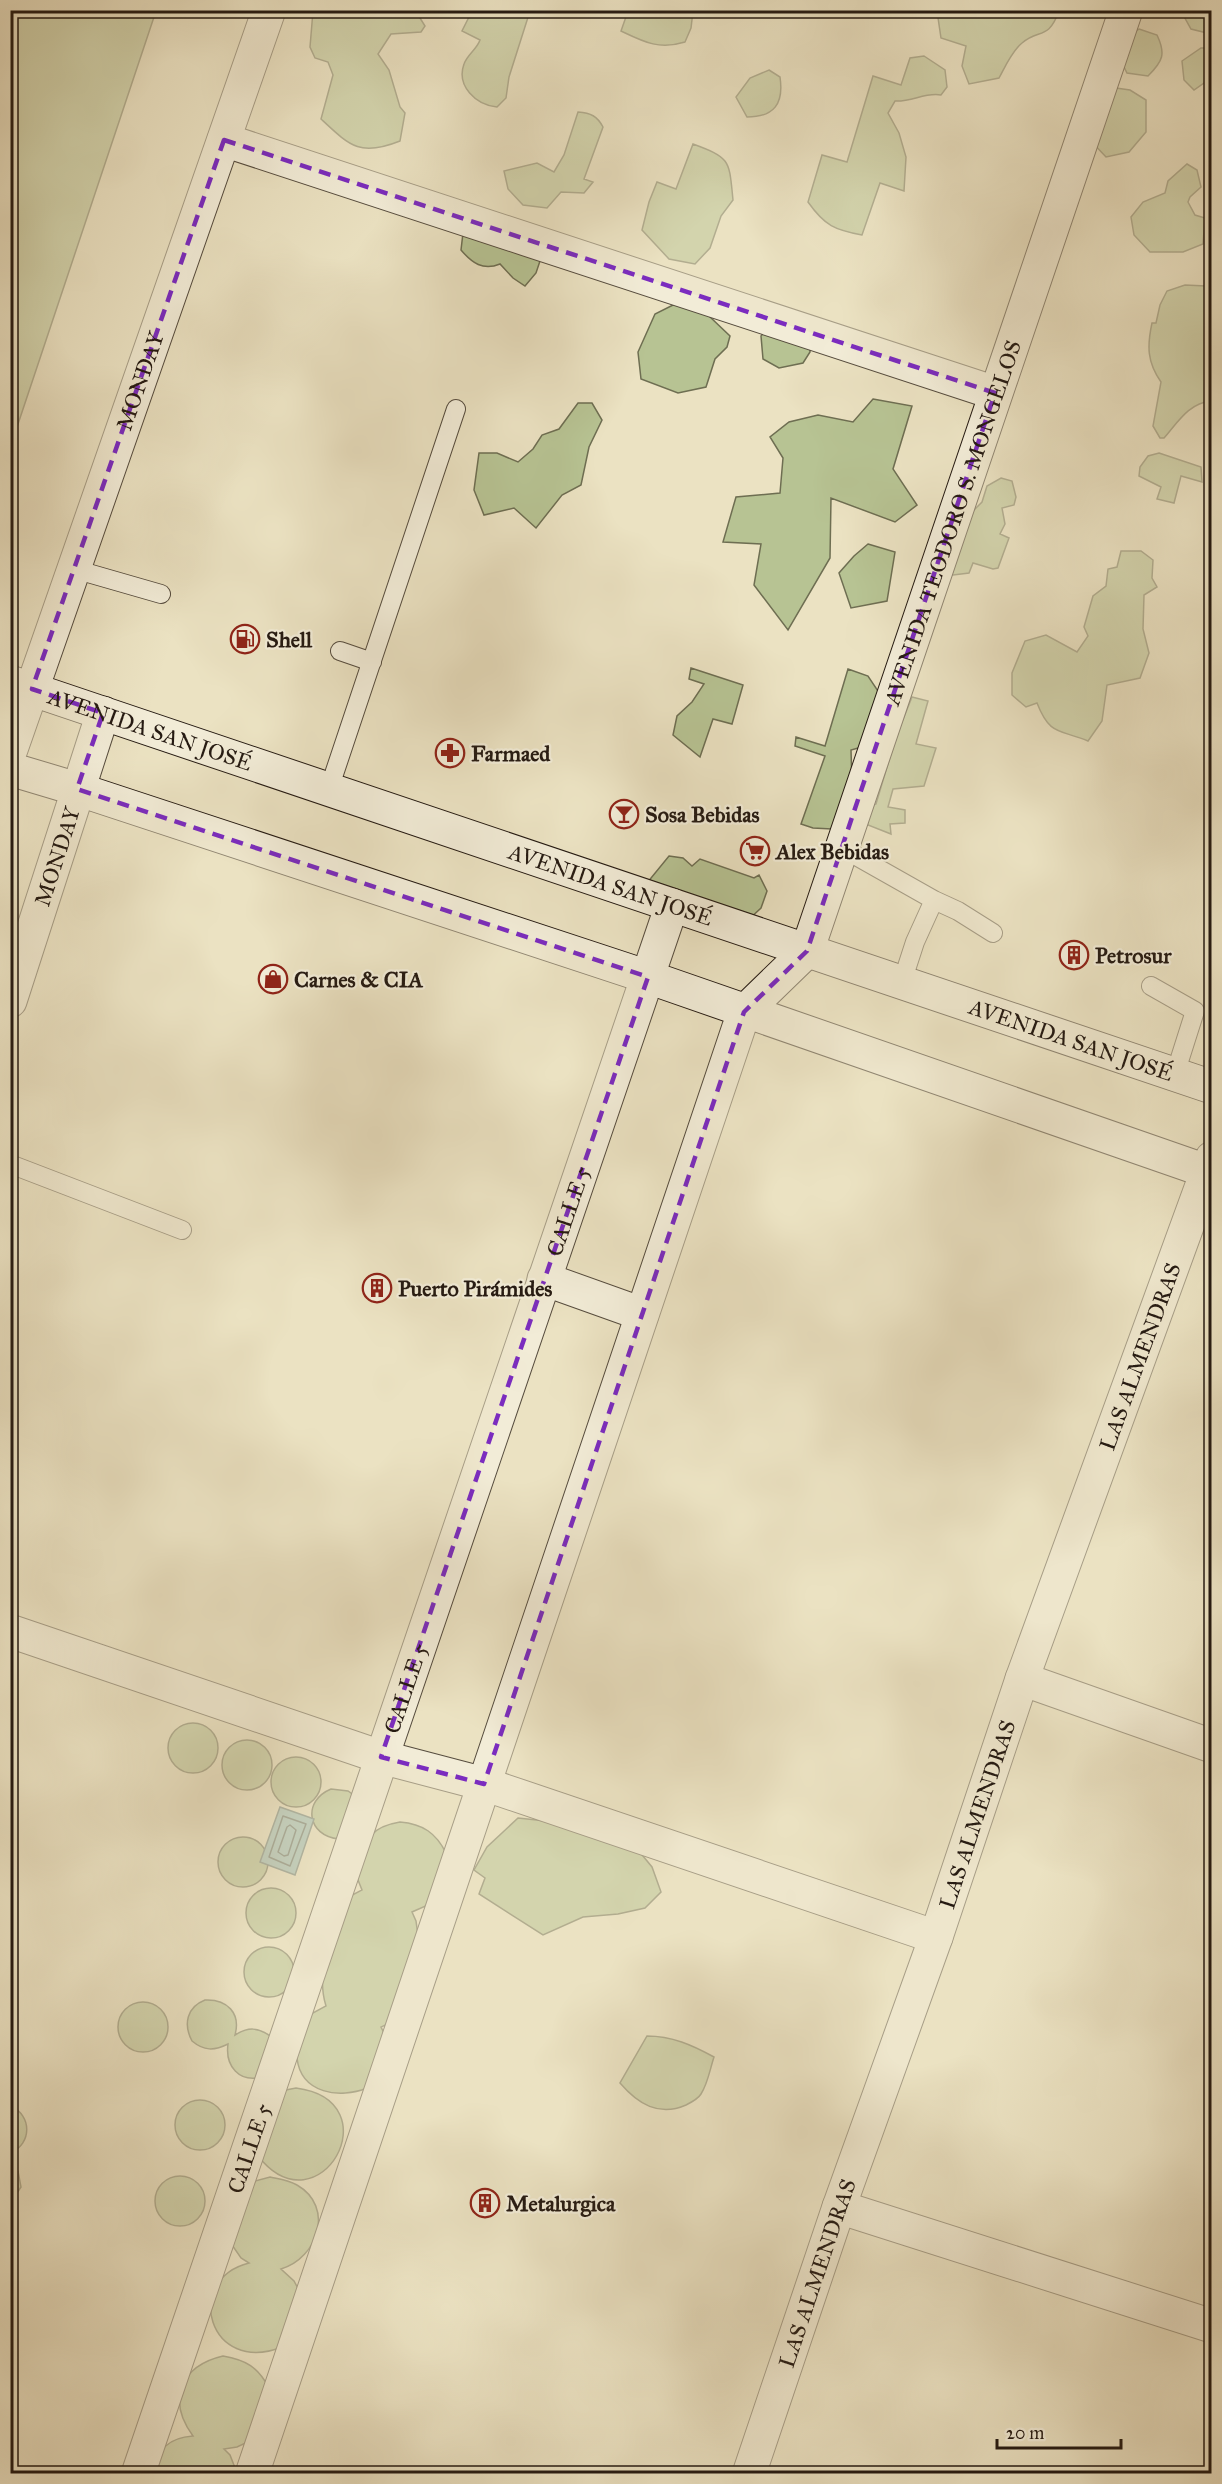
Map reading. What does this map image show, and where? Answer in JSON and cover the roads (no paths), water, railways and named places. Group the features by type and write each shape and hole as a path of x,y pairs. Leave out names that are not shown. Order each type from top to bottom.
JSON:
{"street":[{"name":"MONDAY","path":"10,752 21,686 74,569 269,10"},
{"name":"AVENIDA TEODORO S. MONGELOS","path":"744,1012 807,951 1126,10"},
{"path":"224,140 995,393"},
{"name":"AVENIDA SAN JOSÉ","path":"21,686 1212,1087"},
{"name":"MONDAY","path":"10,1000 103,713"},
{"path":"10,769 648,977 744,1012 1210,1168"},
{"name":"CALLE 5","path":"138,2474 672,905"},
{"path":"252,2474 744,1012"},
{"name":"LAS ALMENDRAS","path":"749,2474 839,2206 936,1937 1022,1679 1210,1168"},
{"path":"544,1279 642,1314"},
{"path":"10,1631 381,1757 484,1784 936,1937"},
{"path":"1022,1679 1212,1746"},
{"path":"839,2206 1212,2326"}],"lane":[{"path":"329,789 456,409"},
{"path":"74,569 161,594"},
{"path":"340,651 372,662"},
{"path":"842,848 958,911 993,933"},
{"path":"902,982 915,942 934,900"},
{"path":"1152,986 1203,1014 1175,1074"},
{"path":"10,1164 182,1230"}],"water":[{"path":"280,1807 314,1819 295,1875 260,1862"}],"place":[{"name":"Shell","path":"245,639"},
{"name":"Farmaed","path":"450,753"},
{"name":"Sosa Bebidas","path":"624,814"},
{"name":"Alex Bebidas","path":"755,851"},
{"name":"Petrosur","path":"1074,955"},
{"name":"Carnes & CIA","path":"273,979"},
{"name":"Puerto Pirámides","path":"377,1288"},
{"name":"Metalurgica","path":"485,2203"}]}
